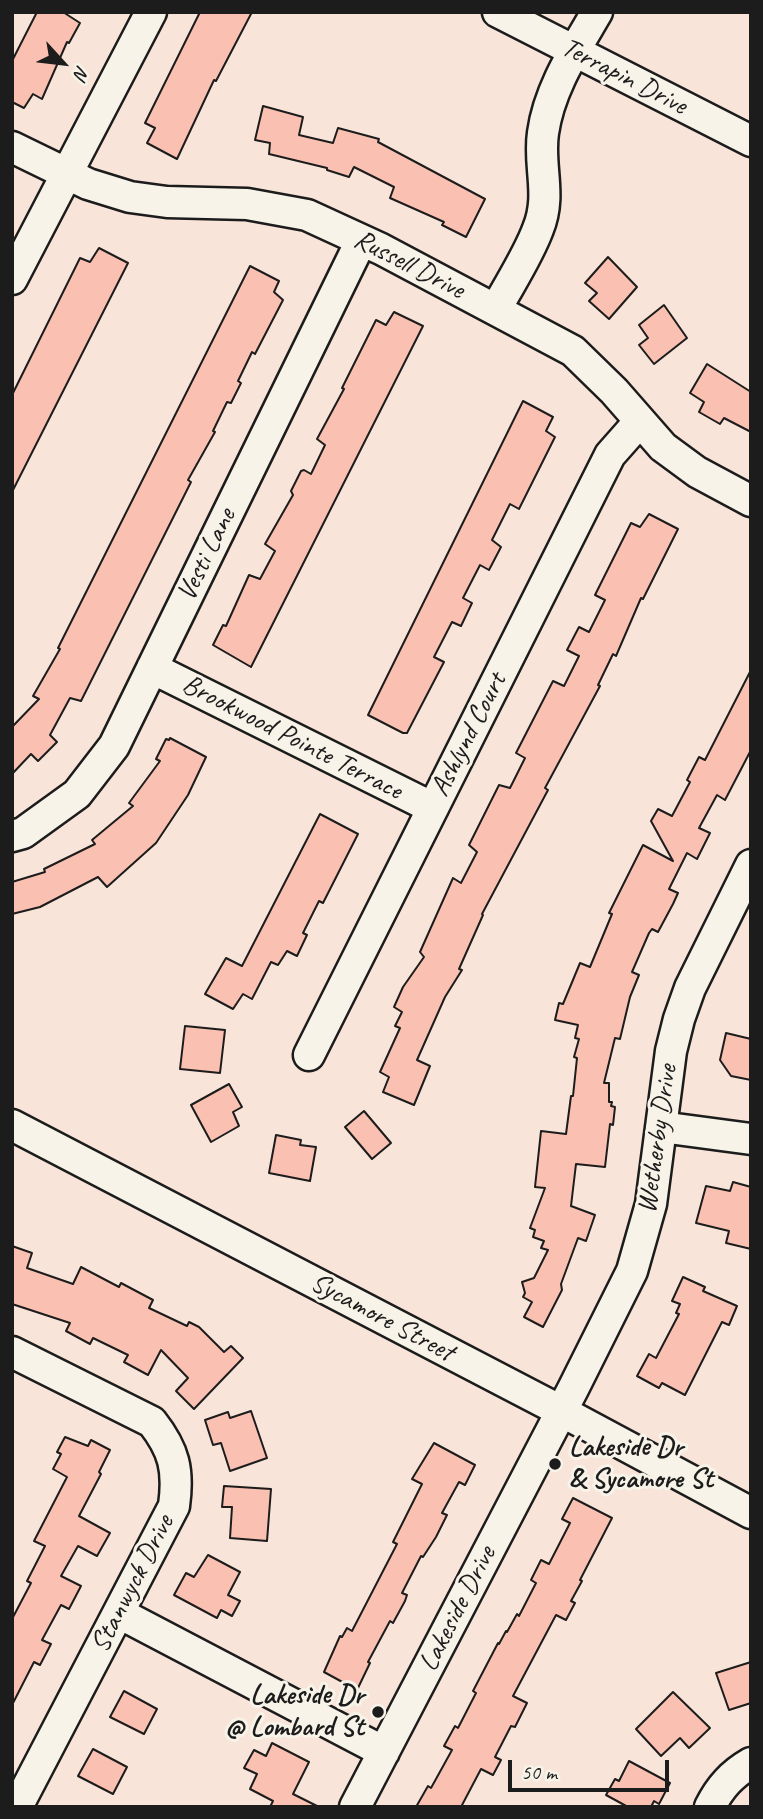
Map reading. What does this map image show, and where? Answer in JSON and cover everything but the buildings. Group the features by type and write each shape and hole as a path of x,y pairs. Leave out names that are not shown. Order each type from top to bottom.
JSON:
{"street":[{"path":"12,279 151,12"},
{"name":"Terrapin Drive","path":"498,12 751,141"},
{"path":"495,309 538,228 546,199 542,136 549,104 573,52 597,12"},
{"name":"Russell Drive","path":"12,147 90,185 130,197 167,202 247,204 307,215 573,351 614,391 663,447 698,472 751,501"},
{"name":"Vesti Lane","path":"12,836 23,833 77,794 114,746 361,241"},
{"name":"Ashlynd Court","path":"309,1055 610,455 640,421"},
{"name":"Brookwood Pointe Terrace","path":"152,668 432,808"},
{"name":"Wetherby Drive","path":"561,1411 632,1271 651,1204 671,1051 679,1019 690,988 751,865"},
{"name":"Sycamore Street","path":"12,1125 751,1513"},
{"path":"661,1127 751,1139"},
{"name":"Stanwyck Drive","path":"12,1352 152,1422 165,1438 171,1453 177,1485 174,1506 17,1807"},
{"name":"Lakeside Drive","path":"355,1807 561,1411"},
{"path":"119,1613 384,1752"},
{"path":"710,1807 717,1793 734,1773 751,1763"}],"place":[{"name":"Lakeside Dr & Sycamore St","path":"555,1464"},
{"name":"Lakeside Dr @ Lombard St","path":"378,1712"}]}
